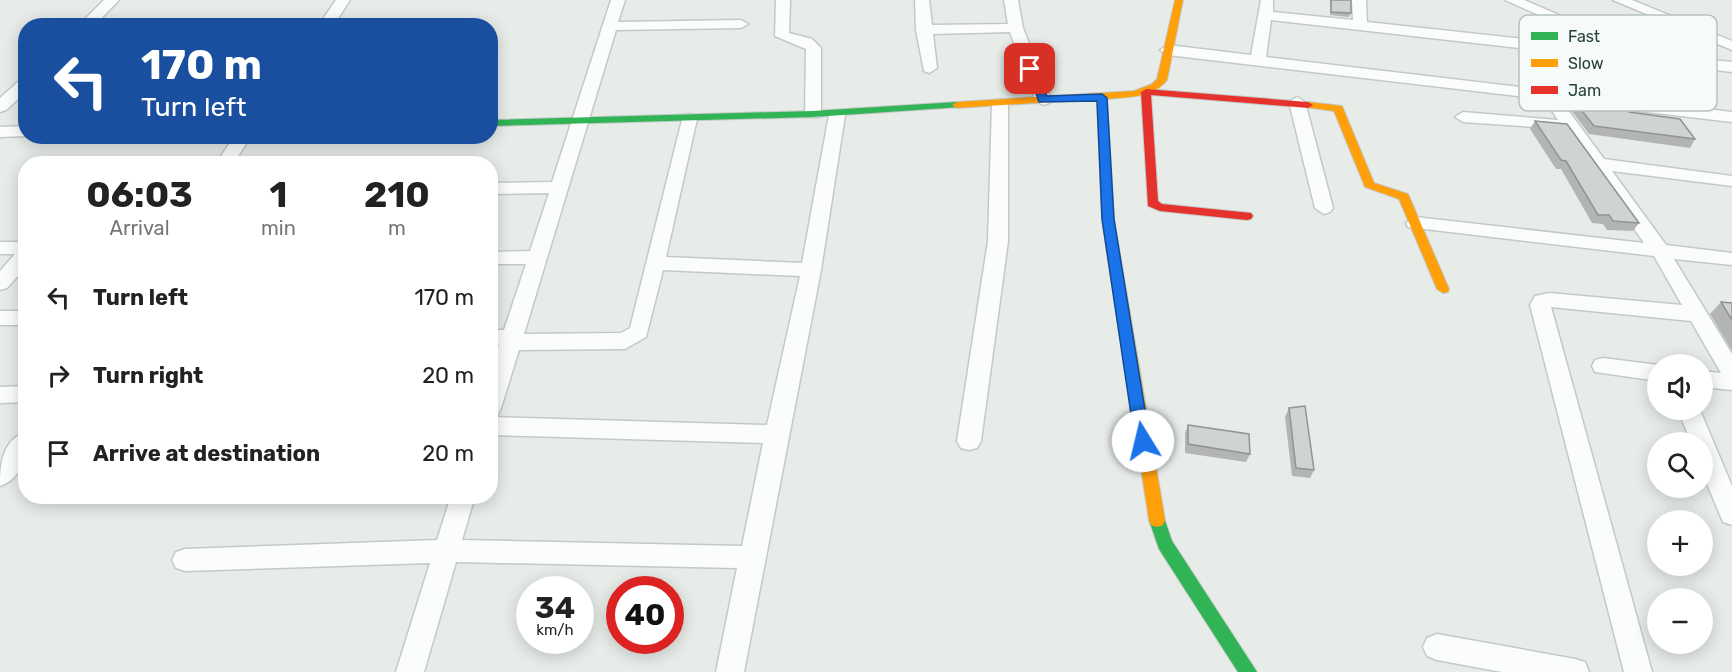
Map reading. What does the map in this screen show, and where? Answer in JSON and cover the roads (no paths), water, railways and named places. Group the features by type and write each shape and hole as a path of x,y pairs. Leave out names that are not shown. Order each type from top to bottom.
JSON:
{"street":[{"path":"93,18 111,0"},
{"path":"331,18 344,0"},
{"path":"498,383 582,122 618,0"},
{"path":"783,0 782,36 807,42 814,48 813,114"},
{"path":"922,0 923,30 929,68"},
{"path":"1011,0 1016,28 1043,100"},
{"path":"1146,92 1162,80 1179,0"},
{"path":"1359,0 1360,25"},
{"path":"1512,0 1547,15"},
{"path":"1620,0 1657,15"},
{"path":"1258,61 1266,7 1360,25 1519,43"},
{"path":"610,26 741,24"},
{"path":"923,30 1016,28"},
{"path":"1717,40 1732,46"},
{"path":"1168,50 1519,91"},
{"path":"1717,65 1732,67"},
{"path":"0,107 18,90"},
{"path":"1146,92 1154,206 1248,216"},
{"path":"498,123 813,114 1102,98 1146,92 1297,102 1338,108 1369,185 1377,190 1401,194 1416,223 1443,289"},
{"path":"1102,98 1108,219 1153,508 1165,544 1248,672"},
{"path":"1297,102 1324,208"},
{"path":"969,441 998,241 1000,104"},
{"path":"1561,111 1660,251 1732,373"},
{"path":"1682,111 1732,117"},
{"path":"730,672 776,434 811,270 837,115"},
{"path":"1463,117 1573,126"},
{"path":"498,339 625,341 634,338 639,332 689,119"},
{"path":"0,132 18,131"},
{"path":"1600,164 1732,181"},
{"path":"498,189 561,187"},
{"path":"1416,223 1732,259"},
{"path":"0,248 18,248"},
{"path":"498,258 539,257"},
{"path":"0,283 18,263"},
{"path":"655,263 811,270"},
{"path":"1638,672 1540,305 1542,301 1549,300 1698,314"},
{"path":"0,318 18,318"},
{"path":"1603,366 1647,372"},
{"path":"1713,380 1732,382"},
{"path":"0,394 18,394"},
{"path":"1693,420 1732,515"},
{"path":"498,426 776,434"},
{"path":"0,476 18,452"},
{"path":"410,672 461,504"},
{"path":"185,560 447,551 752,557"},
{"path":"1437,647 1538,668 1575,672"}]}
